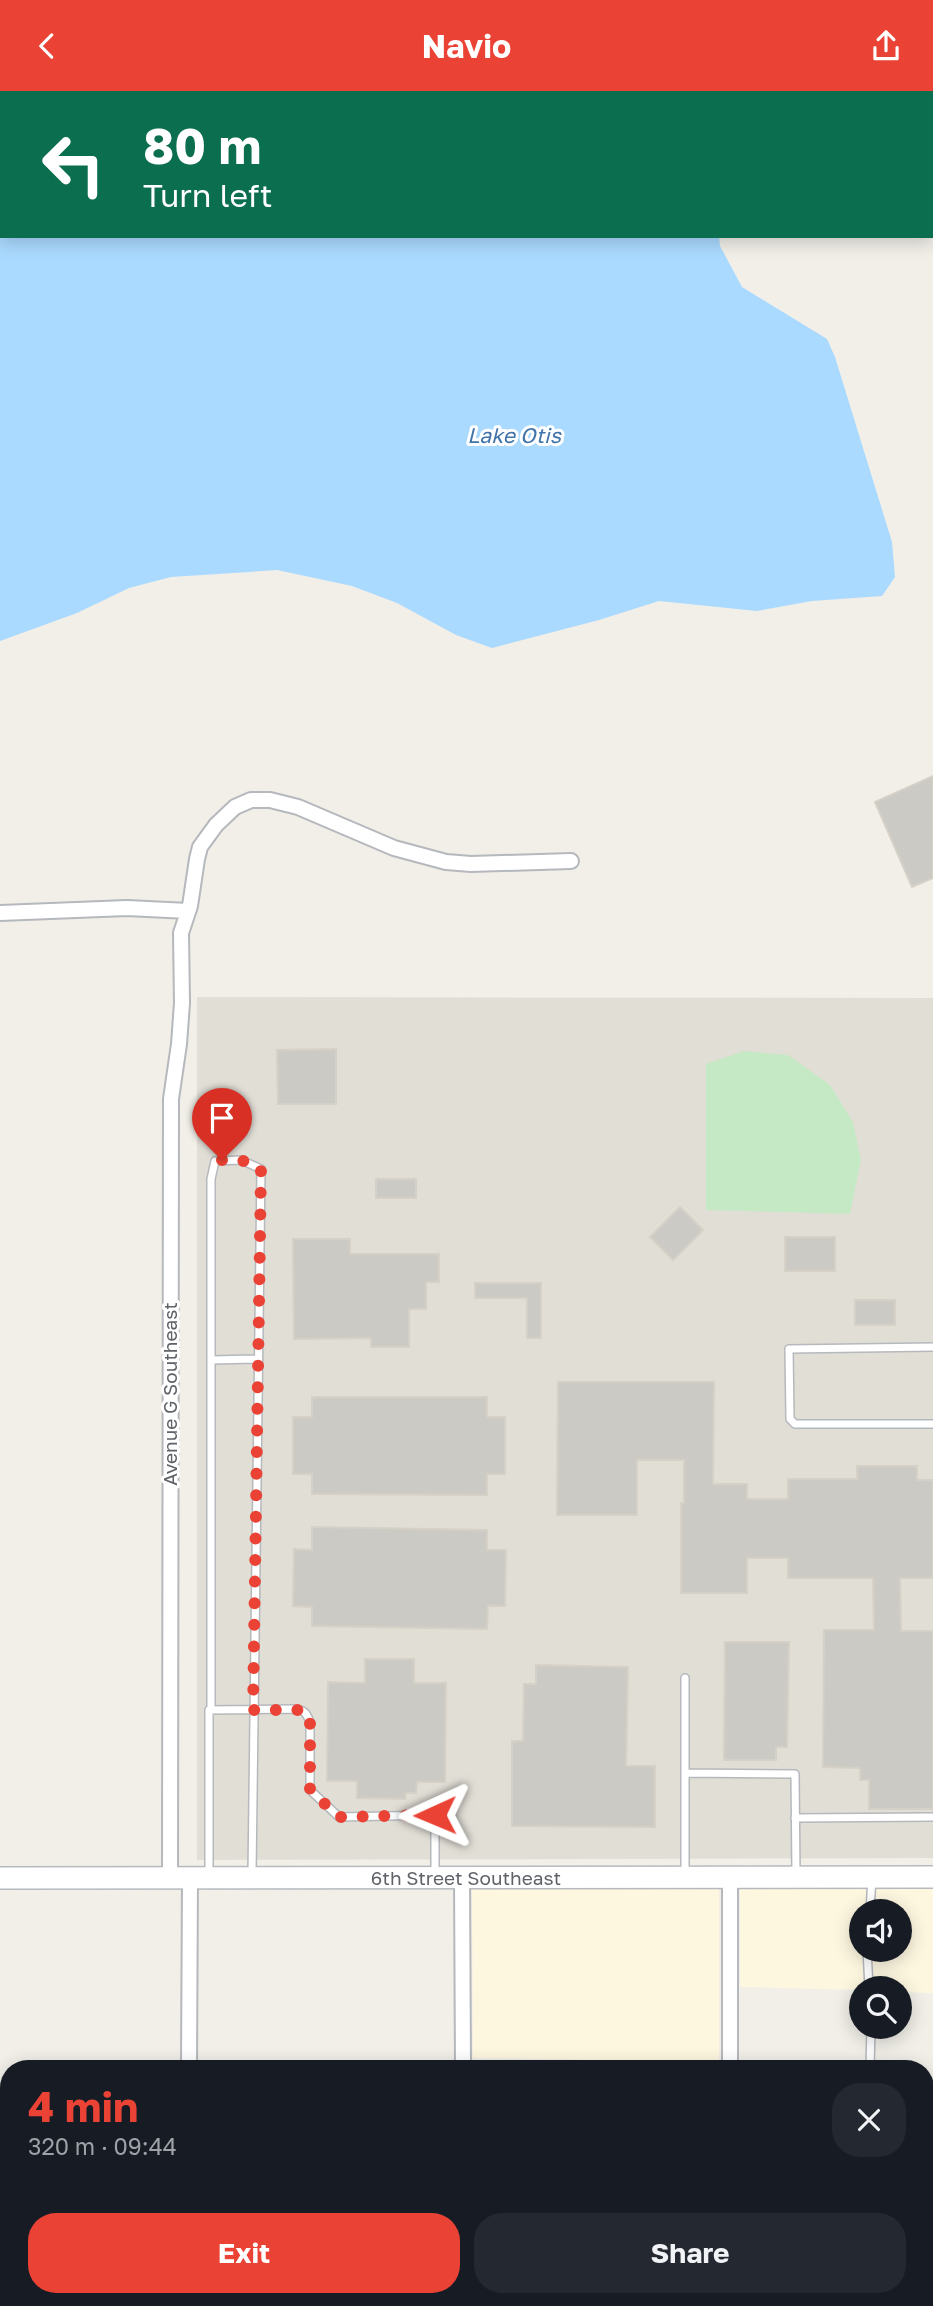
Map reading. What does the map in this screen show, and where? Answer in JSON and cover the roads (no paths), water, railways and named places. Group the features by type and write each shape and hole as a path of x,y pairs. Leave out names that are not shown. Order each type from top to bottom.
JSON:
{"street":[{"name":"Avenue G Southeast","path":"188,2060 190,1878 169,1153 171,1099 182,1003 181,933 200,847 216,825 235,807 251,800 270,800 298,807 394,848 446,862 570,862"},
{"path":"0,913 127,908 188,911"},
{"path":"730,1877 730,2060"},
{"name":"6th Street Southeast","path":"0,1878 933,1877"},
{"path":"462,1878 463,2060"}],"lane":[{"path":"190,1878 211,1710 211,1179 215,1161 222,1160 241,1160 261,1169 253,1878"},
{"path":"933,1347 789,1349 790,1419 795,1424 933,1424"},
{"path":"211,1360 258,1359"},
{"path":"685,1678 685,1878"},
{"path":"211,1710 302,1710 307,1713 310,1722 310,1790 339,1817 435,1815 435,1878"},
{"path":"685,1773 794,1774 796,1877"},
{"path":"795,1818 933,1817"},
{"path":"871,1899 872,1877"},
{"path":"870,2060 871,2039"}],"water":[{"name":"Lake Otis","path":"0,238 719,238 720,246 742,287 827,339 835,357 892,542 895,577 882,596 812,601 757,611 659,601 492,648 456,635 397,603 352,586 277,570 171,577 129,588 77,613 0,641"}]}
